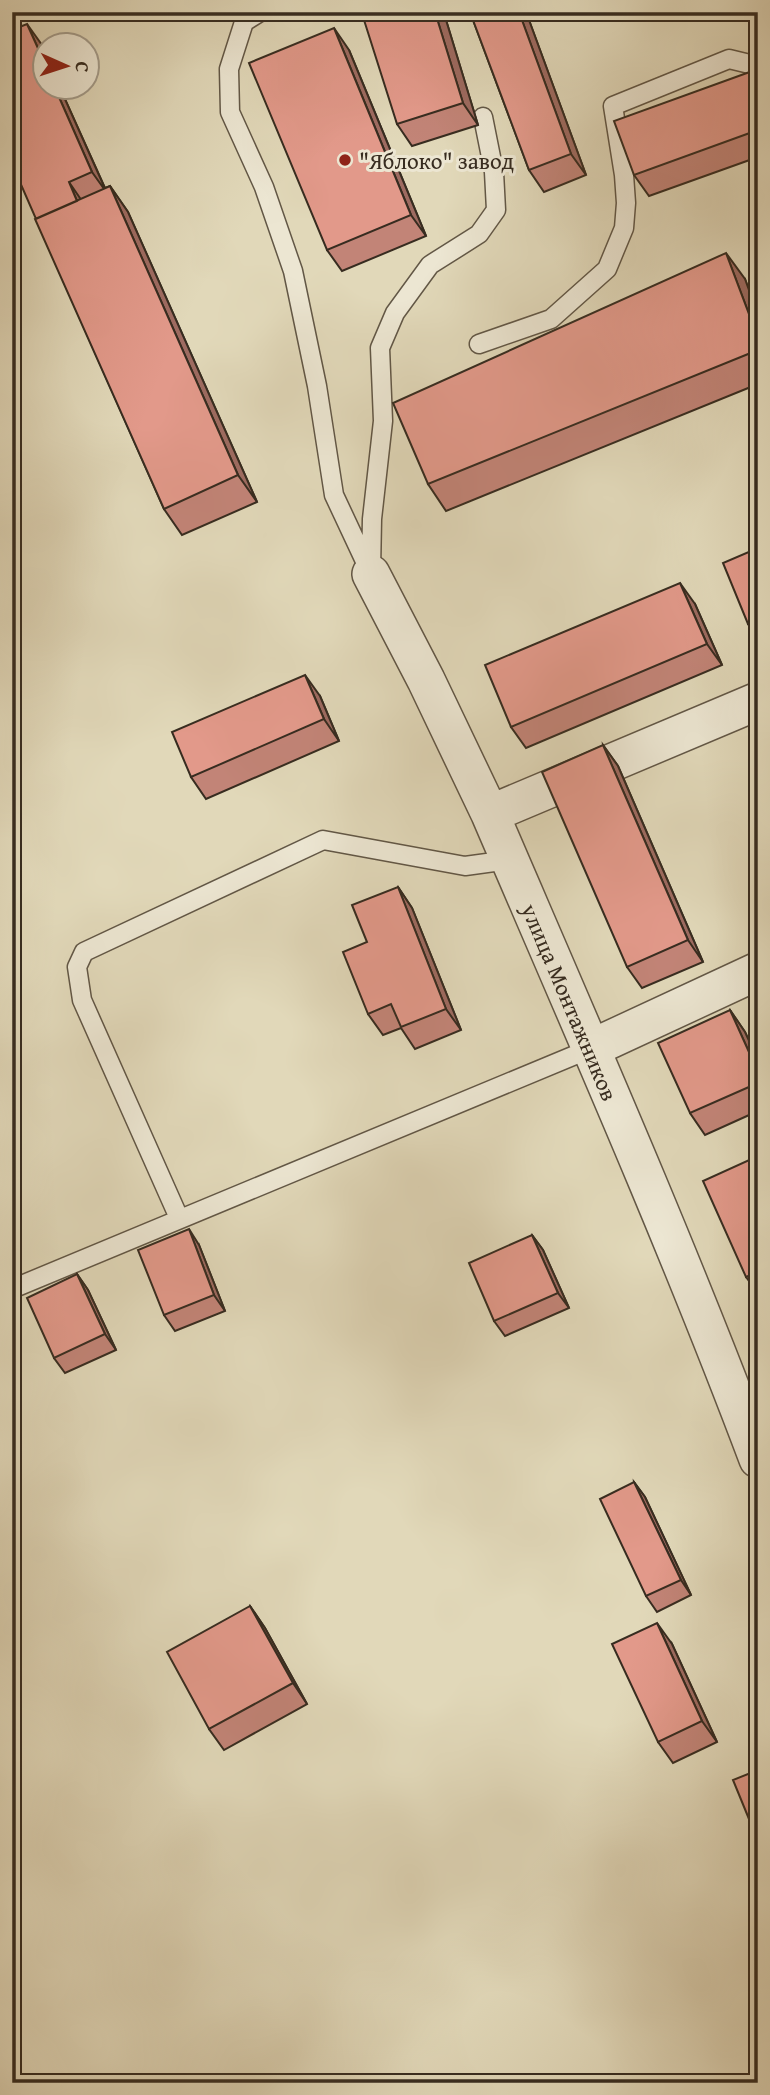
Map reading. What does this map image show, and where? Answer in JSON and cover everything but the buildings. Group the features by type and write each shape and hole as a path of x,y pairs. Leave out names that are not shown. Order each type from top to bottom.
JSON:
{"street":[{"name":"улица Монтажников","path":"371,574 426,680 490,814 592,1048 758,1459"},
{"path":"490,814 758,701"},
{"path":"592,1048 758,971"}],"lane":[{"path":"260,12 244,22 229,69 230,112 264,187 293,271 317,386 334,495 371,574"},
{"path":"480,344 551,319 607,269 624,228 626,203 613,106 729,60 758,66"},
{"path":"371,574 372,519 383,421 380,348 395,313 430,265 479,234 496,210 494,172 483,117"},
{"path":"179,1218 82,1000 77,967 84,952 323,840 465,866 509,860"},
{"path":"12,1289 592,1048"}],"place":[{"name":"\"Яблоко\" завод","path":"345,160"}]}
